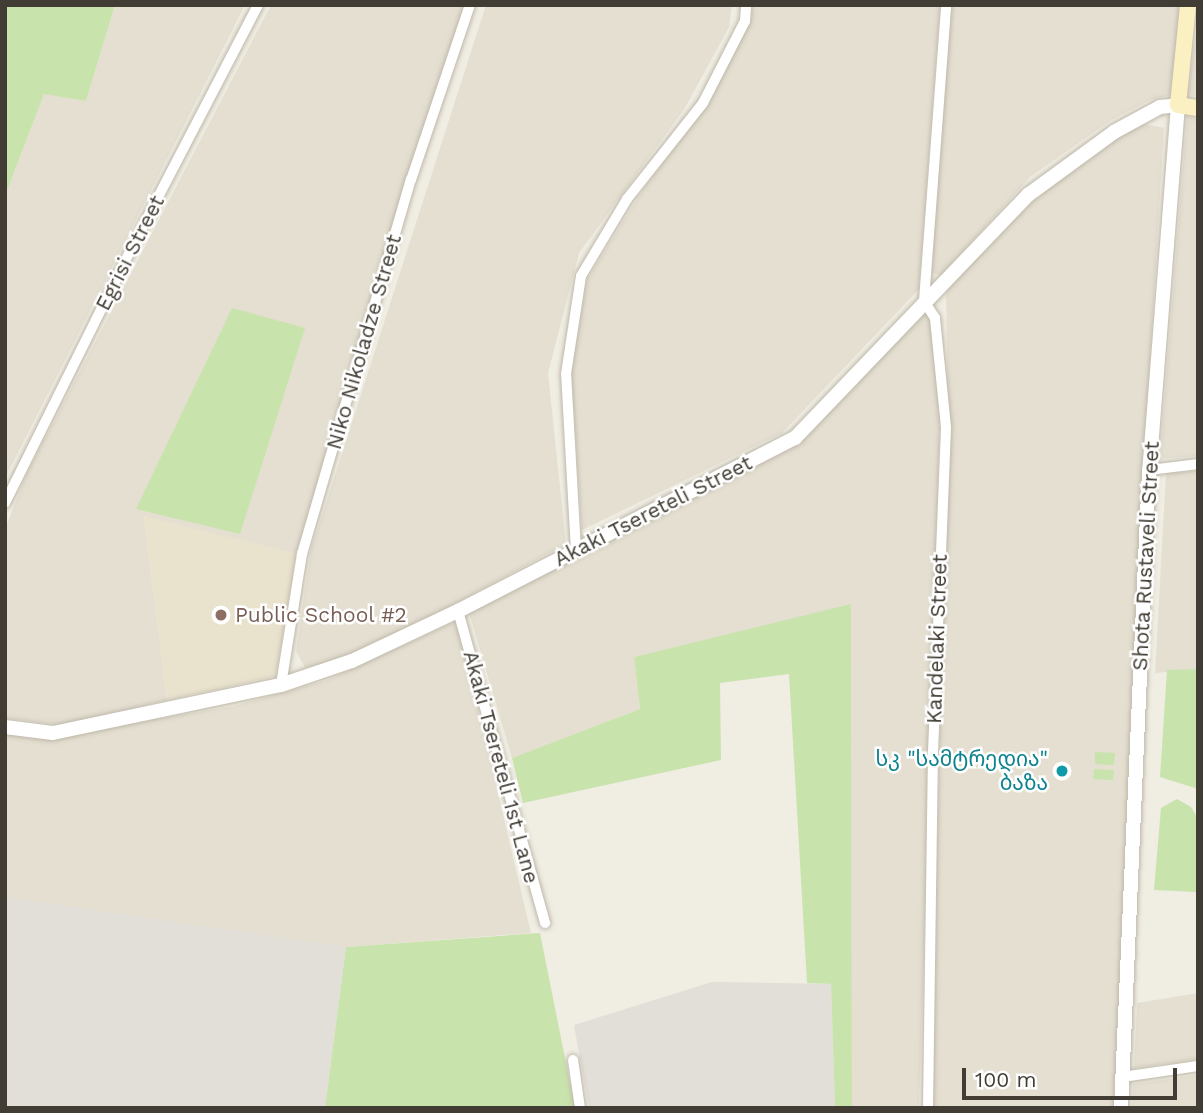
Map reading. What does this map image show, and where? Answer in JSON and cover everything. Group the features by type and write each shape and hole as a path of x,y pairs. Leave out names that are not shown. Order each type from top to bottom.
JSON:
{"main road":[{"name":"Shota Rustaveli Street","path":"1178,105 1188,5"},
{"name":"Akaki Tsereteli Street","path":"1178,105 1198,108"}],"street":[{"name":"Egrisi Street","path":"5,503 125,261 258,5"},
{"name":"Niko Nikoladze Street","path":"281,685 302,554 411,180 470,5"},
{"path":"576,551 566,374 581,275 626,199 703,103 745,21 746,5"},
{"path":"924,301 946,5"},
{"name":"Akaki Tsereteli Street","path":"5,727 53,733 281,685 352,661 458,611 796,438 1028,195 1114,132 1160,107 1178,105"},
{"name":"Shota Rustaveli Street","path":"1121,1108 1149,470 1178,105"},
{"name":"Kandelaki Street","path":"924,301 935,318 946,426 933,751 928,1108"},
{"path":"1149,470 1198,464"},
{"name":"Akaki Tsereteli 1st Lane","path":"458,611 545,923"},
{"path":"573,1060 580,1108"},
{"path":"1122,1077 1198,1066"}],"shaded area":[{"path":"115,5 245,5 5,478 5,196 44,93 86,101"},
{"path":"271,5 464,5 296,554 144,517 167,700 62,725 5,718 5,529 27,473"},
{"path":"486,5 732,5 729,27 685,108 579,253 548,373 566,544 360,654 305,668 296,651 311,550"},
{"path":"752,5 940,5 919,289 782,433 582,530 571,373 587,280 638,197 706,104 752,17"},
{"path":"951,5 1182,5 1170,95 1150,100 1110,121 1030,177 942,275 930,273"},
{"path":"1198,16 1198,96 1188,94"},
{"path":"1187,117 1198,119 1198,456 1160,459"},
{"path":"1145,124 1164,128 1139,540 1114,1108 930,1108 948,433 946,284 1031,198 1116,136"},
{"path":"924,310 932,320 940,416 919,1108 852,1108 851,605 634,657 640,709 512,758 468,609 702,494 809,433"},
{"path":"1198,471 1198,669 1155,673 1166,473"},
{"name":"Public School #2","path":"144,516 296,554 276,676 167,700"},
{"path":"457,621 531,933 346,947 5,897 5,734 45,738 235,706 325,681"},
{"path":"5,897 346,947 325,1108 5,1108"},
{"path":"712,982 831,984 835,1108 589,1108 574,1025"},
{"path":"1198,993 1198,1059 1134,1068 1137,1003"},
{"path":"1198,1075 1198,1108 1132,1108 1133,1084"}],"green space":[{"path":"5,5 115,5 86,101 44,94 5,196"},
{"path":"232,308 305,328 240,534 136,509"},
{"path":"851,604 852,1108 835,1108 831,984 807,983 789,674 720,683 721,760 523,803 512,758 640,709 634,657"},
{"path":"1198,669 1198,789 1160,777 1167,670"},
{"path":"1095,752 1115,753 1114,765 1095,764"},
{"path":"1094,769 1114,770 1113,780 1093,779"},
{"path":"1177,799 1191,807 1198,819 1198,892 1154,890 1161,808"},
{"path":"540,933 575,1108 325,1108 346,947"}],"place":[{"name":"Public School #2","path":"221,615"},
{"name":"სკ \"სამტრედია\" ბაზა","path":"1062,771"}]}
